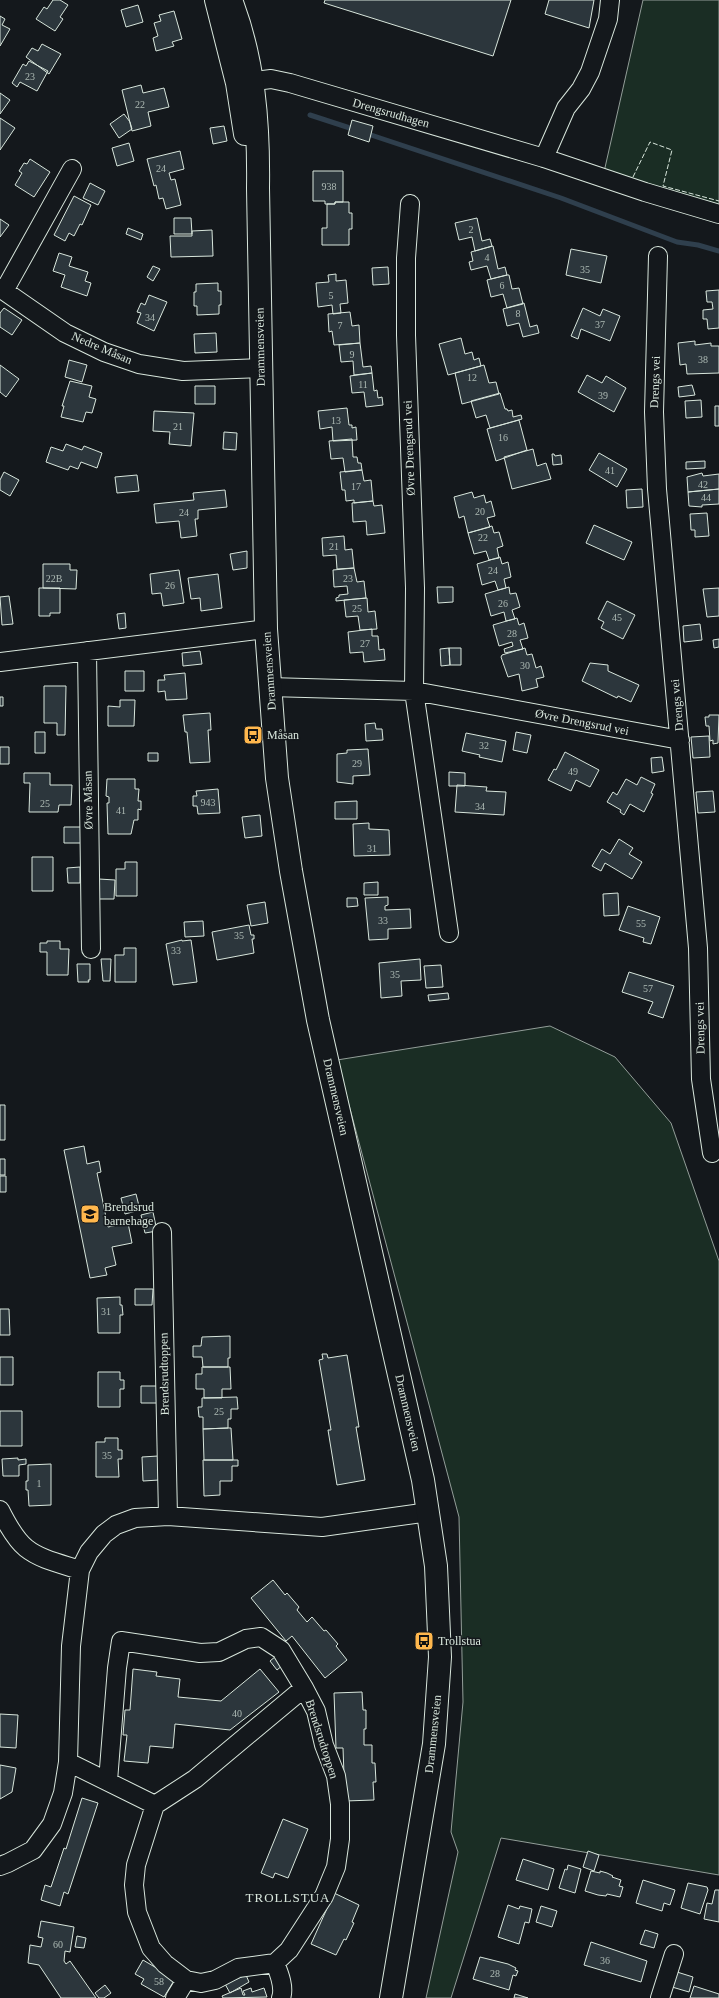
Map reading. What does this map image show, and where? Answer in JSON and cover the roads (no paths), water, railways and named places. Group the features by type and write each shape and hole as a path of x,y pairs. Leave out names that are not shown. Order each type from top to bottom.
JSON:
{"main road":[{"name":"Drammensveien","path":"216,0 244,82"},
{"name":"Drammensveien","path":"231,0 246,46 244,82 247,146 258,188 260,368 266,629 269,687 277,778 303,944 320,1028 421,1472 429,1512 436,1566 439,1616 437,1698 434,1744 392,1998"}],"street":[{"path":"544,158 566,108 581,89 590,72 608,19 610,0"},
{"name":"Drengsrudhagen","path":"244,82 271,79 290,83 544,158 645,192 719,214"},
{"name":"Nedre Måsan","path":"72,169 2,290 66,333 104,352 139,364 183,370 260,368"},
{"name":"Øvre Drengsrud vei","path":"410,204 406,258 406,335 415,588 414,691 449,934"},
{"name":"Drengs vei","path":"658,256 654,412 657,489 698,948 701,1079 712,1153"},
{"path":"0,662 266,629"},
{"name":"Øvre Måsan","path":"87,651 91,949"},
{"name":"Øvre Drengsrud vei","path":"269,687 414,691 680,740"},
{"name":"Brendsrudtoppen","path":"162,1232 168,1516"},
{"path":"0,1510 7,1524 25,1548 50,1561 80,1570"},
{"path":"0,1866 8,1864 32,1850 52,1824 63,1793 68,1762 71,1646 80,1570 89,1552 104,1534 116,1525 135,1518 168,1516 322,1528 429,1512"},
{"name":"Brendsrudtoppen","path":"108,1781 117,1668 121,1641 200,1653 220,1652 246,1639 260,1637 281,1650 316,1711 324,1745 336,1776 340,1804 339,1846 336,1867 324,1896 289,1950 275,1963"},
{"name":"Brendsrudtoppen","path":"154,1805 195,1779 304,1688"},
{"path":"68,1762 154,1805 136,1865 134,1885 137,1912 151,1948 165,1964 186,1980 201,1983 215,1980 238,1968 275,1963 280,1978 281,1998"},
{"path":"660,1998 674,1954"},
{"path":"175,1998 186,1980"}],"waterway":[{"path":"310,115 356,130"},
{"path":"365,133 561,198 677,242 698,245 719,251"}],"place":[{"name":"Måsan","path":"253,735"},
{"name":"Brendsrud barnehage","path":"90,1214"},
{"name":"Trollstua","path":"424,1641"}],"district":[{"name":"TROLLSTUA","path":"288,1897"}]}
